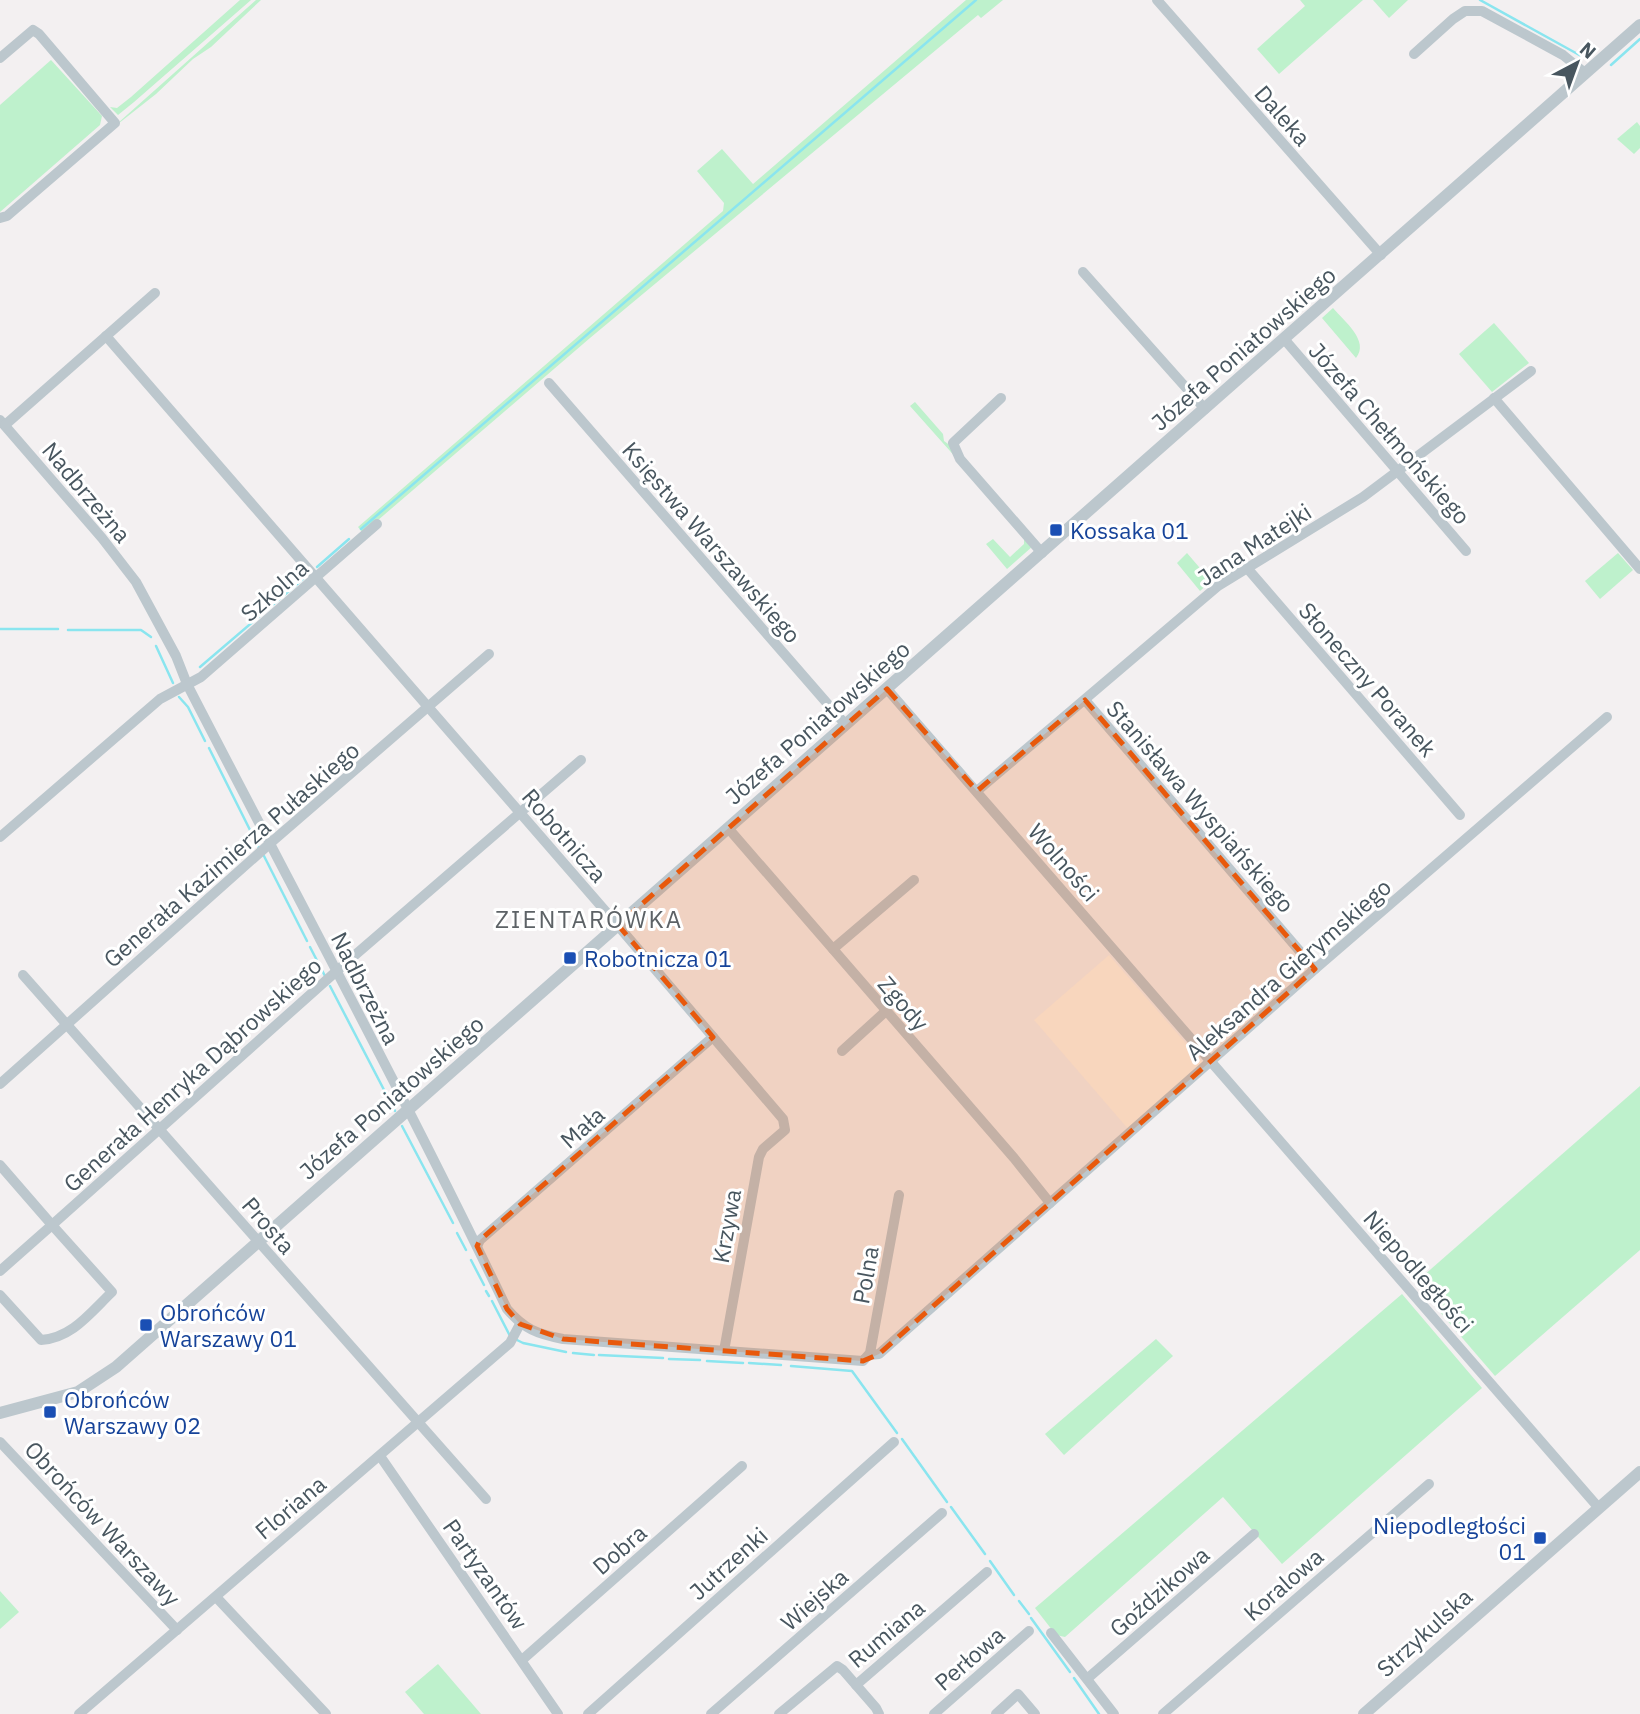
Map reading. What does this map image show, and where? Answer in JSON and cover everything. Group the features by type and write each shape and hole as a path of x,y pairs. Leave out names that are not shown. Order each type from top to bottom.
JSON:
{"street":[{"name":"Daleka","path":"1157,0 1381,255"},
{"path":"1414,54 1465,11 1482,11 1563,55 1585,74"},
{"name":"Józefa Poniatowskiego","path":"0,1413 61,1398 92,1385 116,1367 1640,25"},
{"path":"0,58 33,30 115,123 7,216 0,218"},
{"path":"1083,272 1205,410"},
{"path":"2,422 155,293"},
{"name":"Robotnicza","path":"106,336 783,1119"},
{"name":"Józefa Chełmońskiego","path":"1285,340 1466,551"},
{"name":"Jana Matejki","path":"977,791 1218,586 1363,497 1531,371"},
{"name":"Księstwa Warszawskiego","path":"549,383 846,725"},
{"path":"1002,398 953,443 960,459 1042,552"},
{"path":"1494,398 1640,569"},
{"name":"Nadbrzeżna","path":"2,422 102,538 136,582 409,1110 507,1309 520,1324"},
{"name":"Szkolna","path":"0,837 160,699 187,685 317,578 377,524"},
{"name":"Słoneczny Poranek","path":"1247,568 1460,815"},
{"name":"Generała Kazimierza Pułaskiego","path":"0,1084 489,654"},
{"name":"Wolności","path":"887,689 1211,1061"},
{"name":"Stanisława Wyspiańskiego","path":"1085,700 1315,969"},
{"name":"Aleksandra Gierymskiego","path":"867,1358 879,1354 1315,969 1608,717"},
{"name":"Generała Henryka Dąbrowskiego","path":"0,1270 581,760"},
{"name":"Zgody","path":"729,828 1014,1157 1050,1203"},
{"path":"833,950 914,880"},
{"name":"Prosta","path":"23,975 486,1499"},
{"path":"842,1051 886,1011"},
{"name":"Mała","path":"477,1246 480,1240 713,1037"},
{"name":"Niepodległości","path":"1211,1061 1598,1507"},
{"name":"Krzywa","path":"724,1351 759,1157 762,1149 785,1129 783,1119"},
{"path":"0,1165 112,1292 69,1333 56,1339 41,1340 0,1295"},
{"name":"Polna","path":"867,1358 899,1195"},
{"path":"520,1324 542,1335 563,1339 867,1358"},
{"name":"Floriana","path":"79,1714 418,1423 512,1339 520,1324"},
{"name":"Obrońców Warszawy","path":"0,1442 177,1630"},
{"name":"Jutrzenki","path":"588,1714 894,1442"},
{"name":"Partyzantów","path":"380,1456 558,1714"},
{"name":"Dobra","path":"522,1660 742,1466"},
{"name":"Strzykulska","path":"1364,1714 1640,1472"},
{"name":"Koralowa","path":"1163,1714 1429,1484"},
{"name":"Wiejska","path":"711,1714 942,1513"},
{"name":"Goździkowa","path":"1088,1678 1254,1534"},
{"name":"Rumiana","path":"779,1714 837,1666 856,1685 987,1572"},
{"name":"Obrońców Warszawy","path":"216,1597 326,1714"},
{"name":"Perłowa","path":"934,1714 1029,1631"},
{"path":"1051,1633 1088,1678 1112,1713"},
{"path":"856,1685 879,1714"},
{"path":"996,1714 1018,1694 1035,1714"}],"highlighted area":[{"path":"887,689 977,791 1085,700 1315,969 879,1354 863,1361 563,1339 520,1324 507,1309 477,1246 480,1240 713,1037 618,925"}],"shaded area":[{"path":"1109,955 1204,1064 1129,1130 1034,1020"}],"green space":[{"path":"240,0 251,0 134,102 118,115 110,107 117,108 131,97"},
{"path":"256,0 261,0 211,47 193,59 156,94 109,131"},
{"path":"966,0 1003,0 981,18 978,15 590,338 363,533 358,527 723,211 724,203 697,171 722,149 753,184"},
{"path":"1300,0 1363,0 1279,74 1257,49 1305,6"},
{"path":"1373,0 1408,0 1389,18"},
{"path":"51,60 102,116 100,125 0,212 0,105"},
{"path":"1637,122 1640,126 1640,148 1634,154 1617,139"},
{"path":"1333,308 1358,338 1360,345 1356,358 1322,318"},
{"path":"1494,323 1529,363 1492,392 1459,354"},
{"path":"915,402 943,434 944,441 951,446 958,460 910,406"},
{"path":"1024,536 1033,546 1007,569 986,544 993,539 1010,557 1024,544"},
{"path":"1187,553 1211,581 1200,591 1177,563"},
{"path":"1618,553 1633,570 1600,599 1585,581"},
{"path":"1640,1086 1640,1250 1495,1376 1415,1283"},
{"path":"1402,1294 1482,1388 1282,1564 1223,1497 1065,1637 1056,1635 1035,1608"},
{"path":"1156,1339 1173,1356 1064,1455 1045,1434"},
{"path":"0,1591 19,1612 0,1629"},
{"path":"438,1664 481,1714 424,1714 405,1692"}],"waterway":[{"path":"361,529 976,0"},
{"path":"1480,0 1583,57"},
{"path":"1611,65 1640,39"},
{"path":"317,567 349,539"},
{"path":"200,667 303,579"},
{"path":"0,629 58,629"},
{"path":"68,630 141,630 151,637"},
{"path":"156,646 173,683"},
{"path":"179,697 188,707 205,741"},
{"path":"209,748 259,848"},
{"path":"264,856 307,941"},
{"path":"310,947 326,978"},
{"path":"330,986 395,1111"},
{"path":"402,1126 453,1223"},
{"path":"457,1233 466,1250"},
{"path":"471,1260 484,1285"},
{"path":"486,1291 489,1296"},
{"path":"492,1301 510,1336"},
{"path":"515,1339 566,1352"},
{"path":"573,1353 594,1355"},
{"path":"599,1355 663,1358"},
{"path":"669,1359 700,1360"},
{"path":"707,1361 743,1363"},
{"path":"749,1363 781,1365"},
{"path":"791,1366 852,1371 897,1433"},
{"path":"902,1439 947,1502"},
{"path":"951,1507 985,1554"},
{"path":"990,1561 1014,1595"},
{"path":"1019,1601 1029,1614"},
{"path":"1031,1618 1070,1672"},
{"path":"1074,1678 1099,1714"}],"place":[{"name":"Kossaka 01","path":"1056,530"},
{"name":"Robotnicza 01","path":"570,958"},
{"name":"Obrońców Warszawy 01","path":"146,1325"},
{"name":"Obrońców Warszawy 02","path":"50,1412"},
{"name":"Niepodległości 01","path":"1540,1538"}],"district":[{"name":"ZIENTARÓWKA","path":"589,919"}]}
